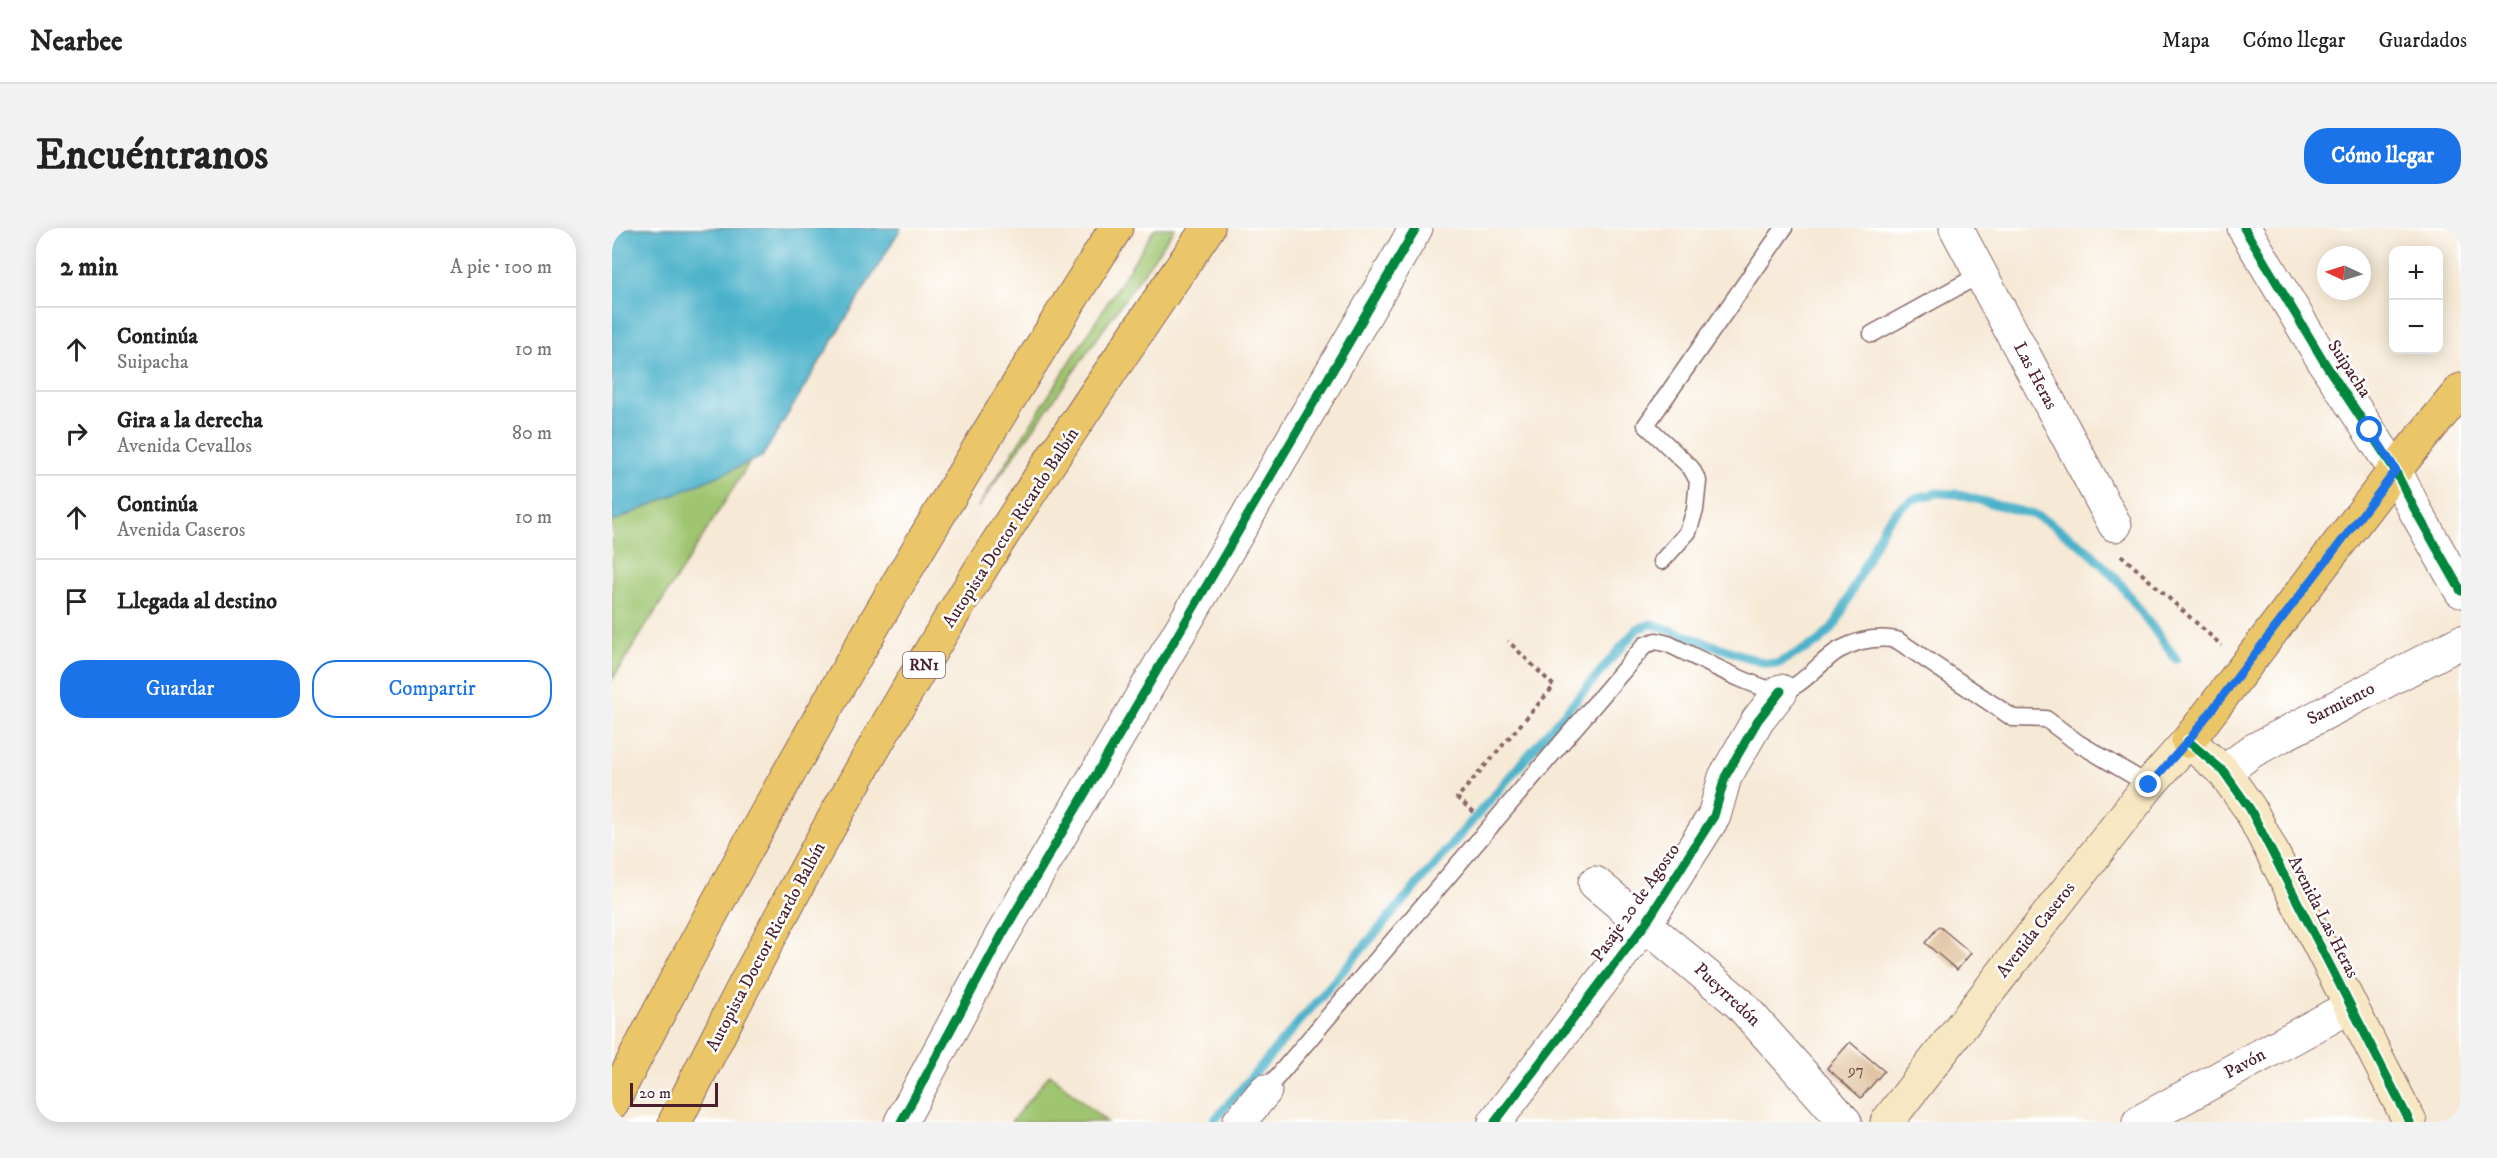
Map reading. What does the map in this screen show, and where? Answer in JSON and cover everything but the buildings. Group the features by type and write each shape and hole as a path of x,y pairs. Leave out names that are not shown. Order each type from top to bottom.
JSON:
{"main road":[{"path":"612,1103 769,807 886,602 1116,228"},
{"name":"Autopista Doctor Ricardo Balbín","path":"675,1122 736,997 909,690 987,560 1208,228"},
{"path":"2188,741 2396,470 2461,390"},
{"name":"Avenida Las Heras","path":"2188,741 2224,772 2250,809 2410,1122"},
{"name":"Avenida Caseros","path":"1887,1122 2149,785 2188,741"}],"street":[{"path":"901,1122 1002,935 1416,228"},
{"name":"Las Heras","path":"1956,228 2115,525"},
{"name":"Suipacha","path":"2244,228 2326,365 2396,470 2415,510 2461,591"},
{"name":"Sarmiento","path":"2224,772 2252,751 2461,642"},
{"name":"Pasaje 20 de Agosto","path":"1495,1122 1646,923 1714,816 1725,777 1758,720 1781,691"},
{"name":"Pueyrredón","path":"1595,883 1646,923 1739,1003 1845,1122"},
{"name":"Pavón","path":"2139,1122 2351,1006"},
{"path":"1239,1122 1265,1092"}],"lane":[{"path":"1662,561 1689,531 1695,510 1698,481 1691,468 1646,425 1784,228"},
{"path":"1872,334 1981,274"},
{"path":"1265,1092 1645,645 1656,641 1668,644 1764,688 1781,691 1798,683 1838,650 1879,637 1897,640 2013,718 2046,719 2078,743 2149,785"}],"path":[{"path":"2115,525 2121,555 2244,666"},
{"path":"1456,798 1554,686 1508,641"}],"green space":[{"path":"612,228 898,228 612,680"},
{"path":"1155,228 1175,228 978,507"},
{"path":"1050,1074 1107,1122 1011,1122"}],"water":[{"path":"612,228 901,228 762,457 612,522"}],"waterway":[{"path":"1213,1122 1637,629 1652,624 1764,663 1777,664 1820,641 1836,623 1885,524 1901,507 1916,498 1937,493 1956,494 2035,515 2088,550 2119,582 2176,659"}],"cycle path":[{"path":"901,1122 1002,935 1416,228"},
{"path":"2244,228 2326,365 2395,470 2461,591"},
{"path":"1495,1122 1646,923 1714,816 1725,777 1758,720 1781,691"},
{"path":"2188,741 2224,772 2250,809 2410,1122"}],"route":[{"path":"2149,785 2188,741 2396,470 2370,430"}]}
